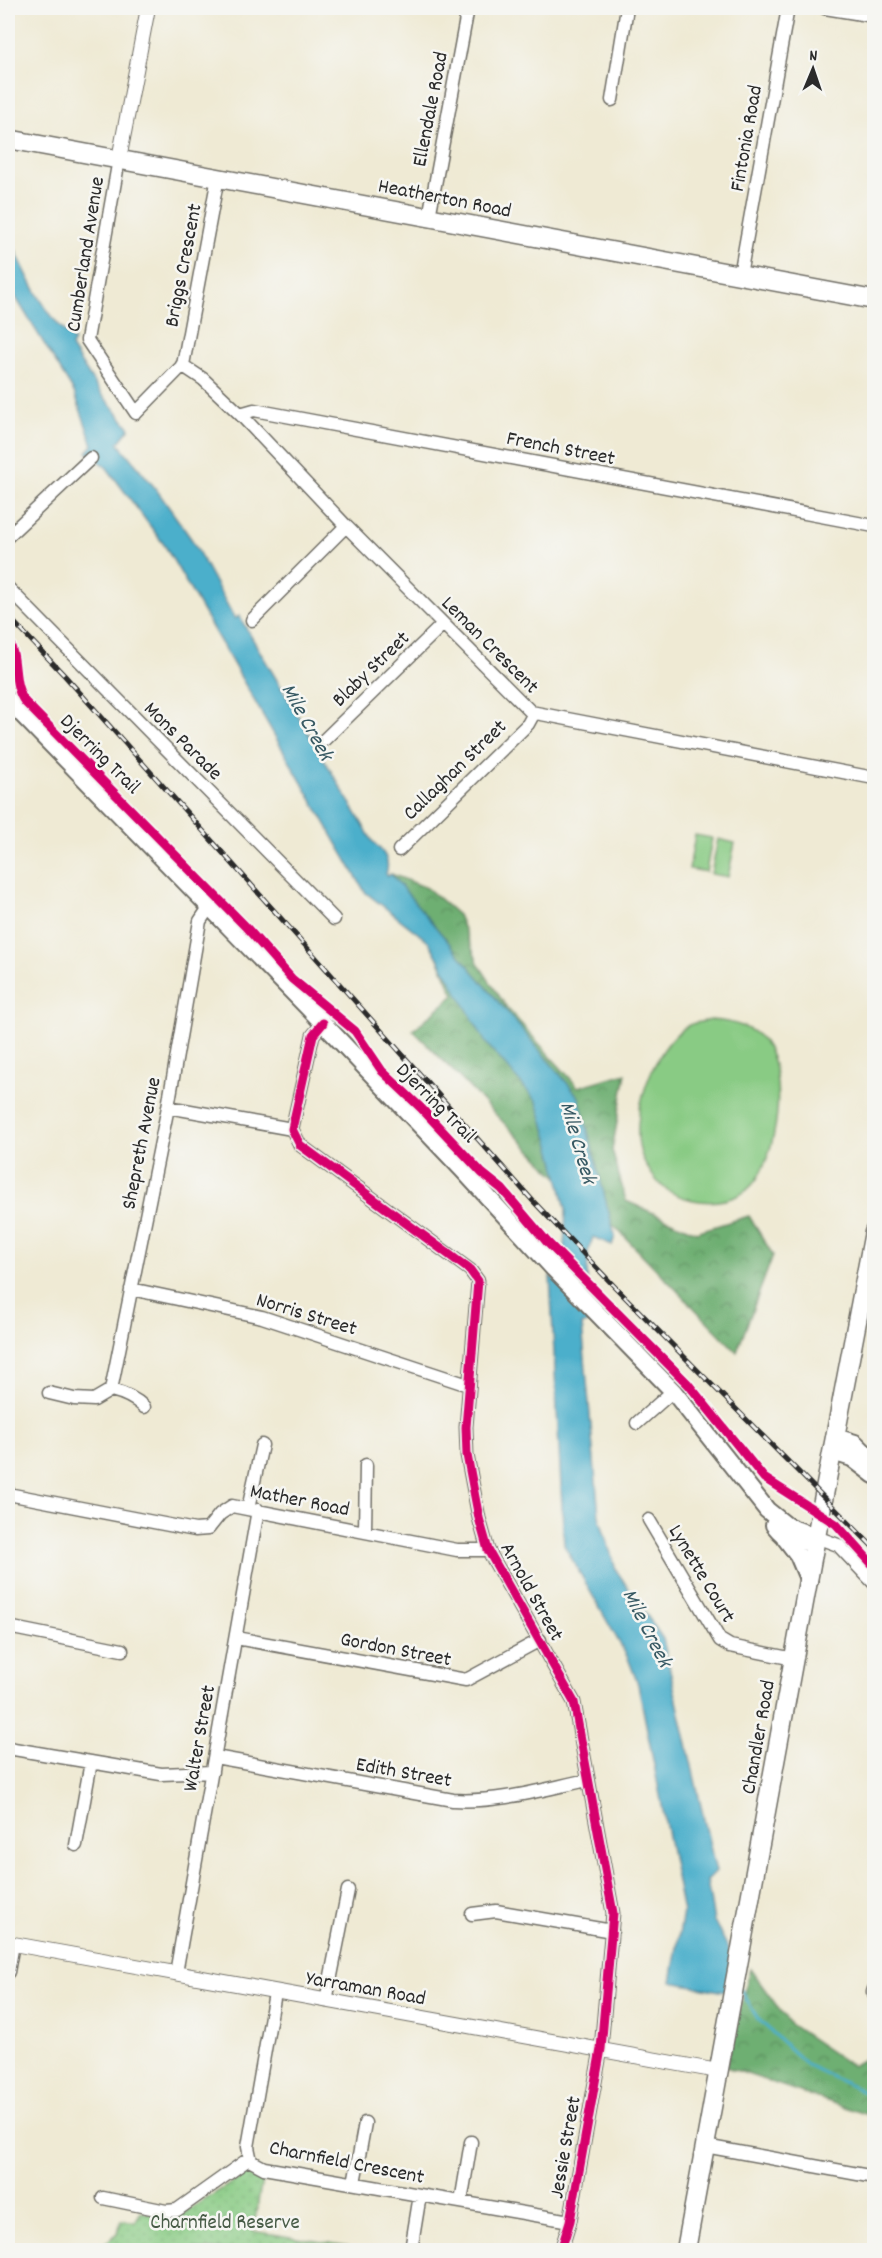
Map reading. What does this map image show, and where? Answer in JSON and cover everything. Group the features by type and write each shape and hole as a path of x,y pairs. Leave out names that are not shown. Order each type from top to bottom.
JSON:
{"main road":[{"name":"Heatherton Road","path":"8,139 874,300"},
{"path":"8,700 323,1023 554,1269 673,1391 765,1508 798,1555 809,1581"},
{"name":"Chandler Road","path":"686,2250 834,1444 868,1306 874,1232"},
{"path":"834,1444 855,1443 874,1461"},
{"path":"834,1444 874,1475"},
{"path":"765,1508 792,1520 805,1520 821,1514"},
{"path":"765,1508 787,1526 816,1538"},
{"path":"780,1532 796,1543 805,1543 816,1538"}],"street":[{"path":"119,159 148,8"},
{"name":"Ellendale Road","path":"429,217 468,8"},
{"path":"612,100 627,8"},
{"name":"Fintonia Road","path":"741,275 788,8"},
{"path":"825,8 874,16"},
{"name":"Cumberland Avenue","path":"119,159 87,339 136,412"},
{"name":"Briggs Crescent","path":"183,362 218,177"},
{"path":"127,423 183,362"},
{"name":"Leman Crescent","path":"183,362 194,364 200,370 203,379 240,414 346,526 525,707 534,713 874,778"},
{"name":"French Street","path":"240,414 254,410 874,526"},
{"path":"8,536 91,458"},
{"path":"252,620 346,526"},
{"name":"Mons Parade","path":"8,588 334,919"},
{"name":"Blaby Street","path":"324,740 443,624"},
{"name":"Callaghan Street","path":"399,850 528,724 534,713"},
{"name":"Shepreth Avenue","path":"111,1390 168,1107 200,921 210,906"},
{"path":"168,1107 292,1129 314,1035 323,1023"},
{"name":"Arnold Street","path":"292,1129 300,1145 470,1270 478,1281 468,1385 467,1455 479,1518 488,1550 574,1702 613,1913 601,2049"},
{"name":"Norris Street","path":"131,1289 262,1317 468,1385"},
{"path":"49,1393 74,1399 94,1400 111,1390 122,1393 144,1407"},
{"path":"637,1423 673,1391"},
{"name":"Walter Street","path":"176,1973 236,1638 262,1445"},
{"path":"365,1532 366,1465"},
{"name":"Mather Road","path":"8,1494 195,1530 208,1529 220,1514 232,1506 456,1550 488,1550"},
{"name":"Lynette Court","path":"649,1520 720,1640 730,1646 795,1659"},
{"path":"816,1538 838,1545 874,1583"},
{"path":"8,1627 122,1650"},
{"name":"Gordon Street","path":"236,1638 465,1680 540,1640"},
{"path":"8,1748 160,1774 212,1772"},
{"name":"Edith Street","path":"215,1757 453,1800 473,1801 494,1798 588,1780"},
{"path":"76,1845 91,1762"},
{"path":"326,2001 348,1890"},
{"path":"472,1914 496,1911 612,1931"},
{"path":"8,1972 10,1944"},
{"name":"Yarraman Road","path":"10,1944 718,2071"},
{"name":"Charnfield Crescent","path":"275,1993 248,2147 251,2161 264,2168 570,2221"},
{"name":"Jessie Street","path":"561,2250 570,2221 601,2049"},
{"path":"354,2183 365,2122"},
{"path":"460,2202 471,2142"},
{"path":"705,2146 874,2176"},
{"path":"103,2198 166,2211 177,2210 250,2158"},
{"path":"411,2250 420,2195"}],"green space":[{"path":"695,835 712,838 706,872 689,869"},
{"path":"718,839 735,843 728,877 711,874"},
{"path":"391,874 427,888 458,915 479,965 507,1008 578,1087 626,1073 612,1150 626,1201 696,1232 749,1216 773,1255 737,1352 617,1229 550,1170 413,1030 454,995 431,942 388,876"},
{"path":"711,1020 740,1025 753,1032 764,1042 776,1074 778,1094 774,1135 761,1172 752,1185 740,1195 709,1202 676,1195 657,1181 643,1159 638,1125 646,1085 664,1049 689,1025"},
{"path":"750,1969 790,2024 852,2066 874,2053 874,2117 726,2067"},
{"name":"Charnfield Reserve","path":"252,2170 263,2174 253,2231 348,2246 347,2250 96,2250 118,2233 121,2220 135,2222 141,2212 177,2217"}],"water":[{"path":"8,234 28,277 44,304 74,341 71,347 99,391 130,428 118,443 156,489 192,540 235,619 239,616 373,842 385,856 386,874 388,876 391,874 579,1097 615,1236 612,1245 593,1237 588,1252 586,1311 593,1320 582,1325 599,1516 616,1570 663,1639 716,1872 707,1881 714,1921 732,1955 725,1992 671,1982 683,1912 638,1684 628,1658 564,1545 550,1276 562,1286 566,1209 537,1102 486,1043 429,942 365,892 165,546 107,468 87,452 93,445 74,392 8,285"}],"waterway":[{"name":"Mile Creek","path":"741,1990 758,2019 807,2065 874,2095"}],"railway":[{"path":"8,616 65,676 533,1201 874,1548"}],"cycle path":[{"name":"Djerring Trail","path":"8,640 18,687 25,702 245,926 292,979 355,1031 382,1071 421,1108 482,1173 502,1189 547,1242 688,1384 764,1478 836,1524 874,1566"},
{"path":"323,1023 313,1035 292,1129 300,1145 470,1270 478,1281 466,1427 467,1455 479,1518 488,1550 574,1702 613,1913 601,2049 570,2221 561,2250"}]}
